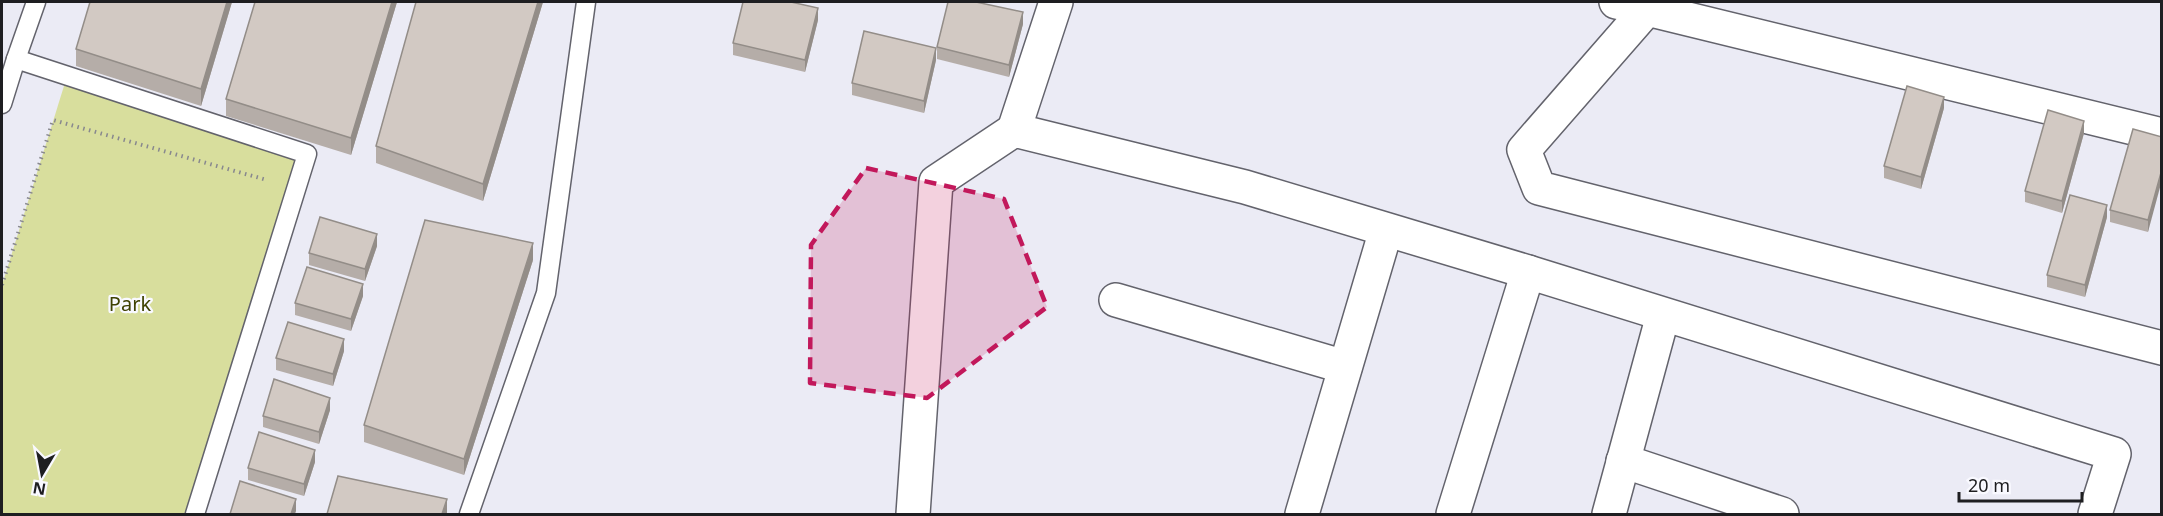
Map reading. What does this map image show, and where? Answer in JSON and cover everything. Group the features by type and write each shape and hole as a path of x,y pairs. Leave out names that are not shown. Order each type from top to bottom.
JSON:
{"street":[{"path":"913,514 936,182 1014,130 1056,2"},
{"path":"2162,135 1632,5 1524,150 1539,188 2162,348"},
{"path":"1014,130 1245,187 1528,272 2114,454 2096,514"},
{"path":"1302,514 1386,230"},
{"path":"1453,514 1528,272"},
{"path":"1116,300 1345,367"},
{"path":"1609,514 1662,315"},
{"path":"1623,461 1782,514"}],"lane":[{"path":"2,104 36,2"},
{"path":"469,514 546,292 586,2"},
{"path":"16,59 307,154 195,514"}],"path":[{"path":"2,285 53,120 274,182"}],"highlighted area":[{"path":"866,168 1004,199 1047,307 927,398 810,383 811,245"}],"green space":[{"name":"Park","path":"69,70 307,154 201,514 2,514 2,285"}],"building":[{"path":"90,2 227,2 201,89 76,49"},
{"path":"255,2 392,2 351,138 226,99"},
{"path":"416,2 538,2 483,184 376,146"},
{"path":"743,2 791,2 818,8 805,60 733,43"},
{"path":"948,2 976,2 1023,12 1009,65 937,47"},
{"path":"864,31 936,48 924,101 852,83"},
{"path":"1907,86 1944,97 1921,177 1884,166"},
{"path":"2048,110 2084,121 2062,201 2025,191"},
{"path":"2133,129 2162,137 2162,169 2148,220 2110,210"},
{"path":"2070,195 2107,205 2085,285 2047,275"},
{"path":"320,217 377,234 365,269 309,253"},
{"path":"425,220 533,243 464,459 364,425"},
{"path":"307,267 363,284 351,319 295,303"},
{"path":"288,322 344,339 333,374 276,358"},
{"path":"274,379 330,398 319,432 263,416"},
{"path":"259,432 315,450 304,484 248,468"},
{"path":"338,476 447,499 442,514 327,514"},
{"path":"240,481 296,499 291,514 230,514"}]}
